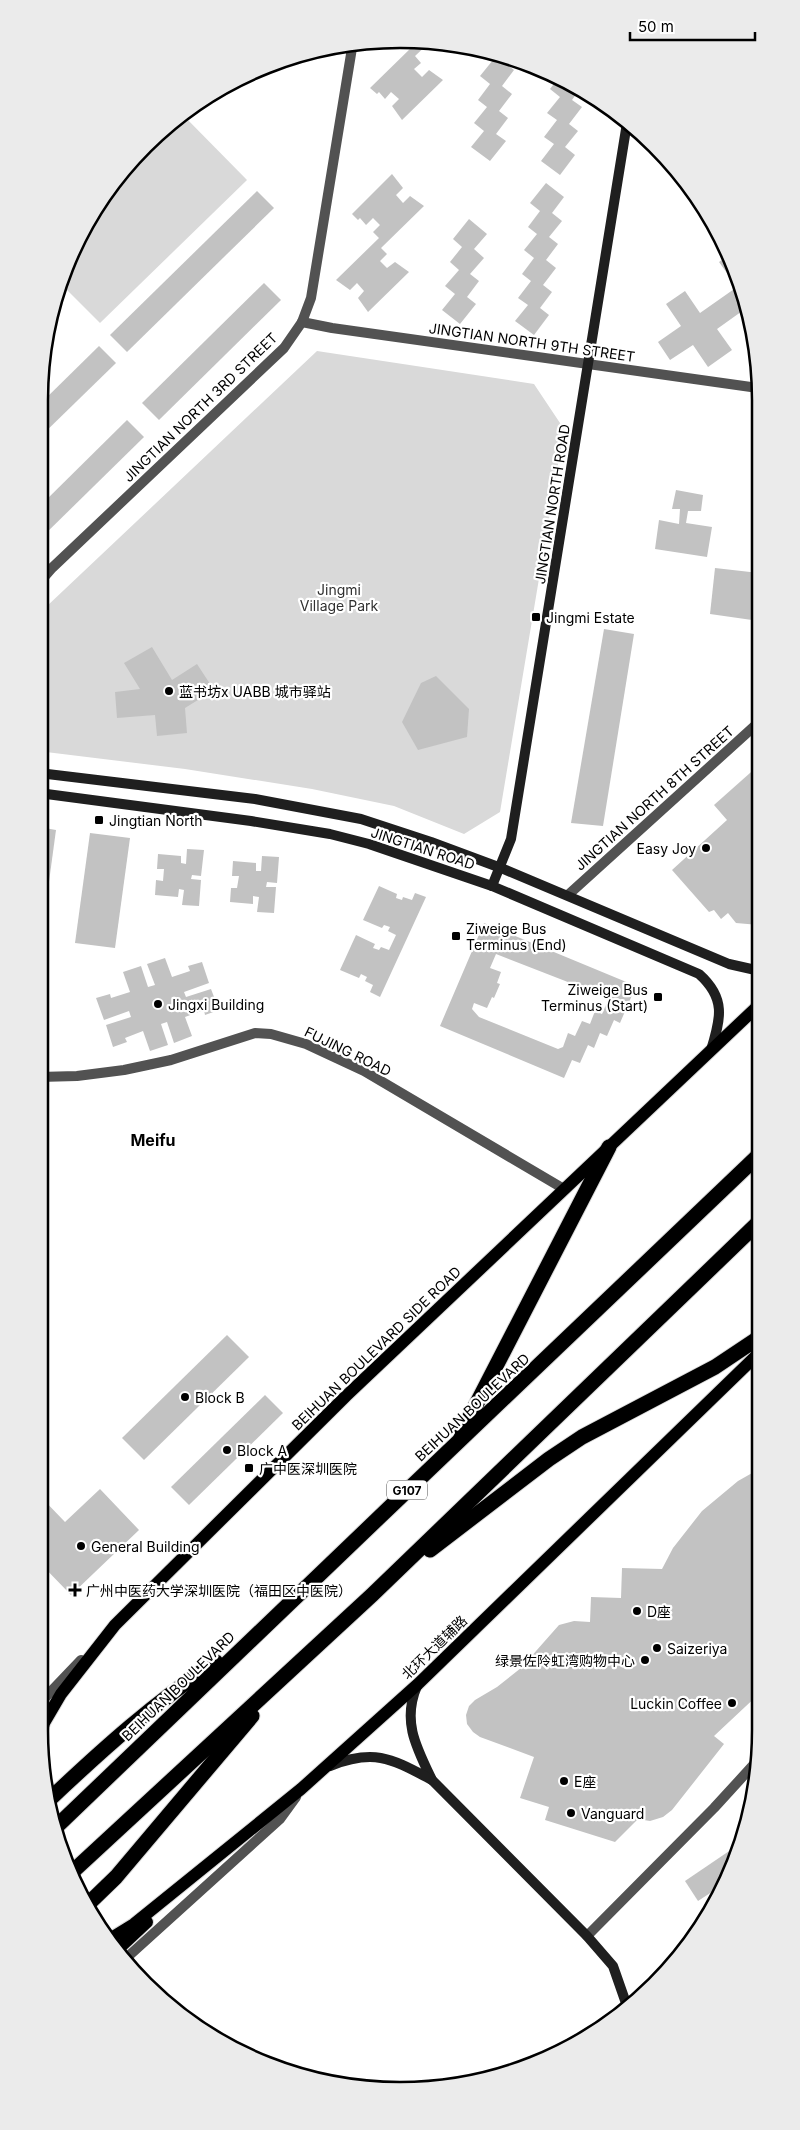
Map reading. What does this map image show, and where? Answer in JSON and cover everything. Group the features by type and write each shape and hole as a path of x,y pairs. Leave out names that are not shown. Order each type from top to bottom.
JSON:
{"highway":[{"path":"454,1447 609,1147"},
{"name":"BEIHUAN BOULEVARD","path":"60,1823 247,1642 752,1162"},
{"path":"76,1869 372,1595 752,1229"},
{"path":"372,1595 555,1455 582,1437 715,1367 752,1342"},
{"path":"54,1796 135,1721 180,1686 247,1642"},
{"path":"92,1900 116,1877 295,1666"}],"main road":[{"name":"JINGTIAN NORTH ROAD","path":"492,886 501,868 512,832 626,130"},
{"name":"JINGTIAN ROAD","path":"48,774 290,804 361,819 501,868 720,961 752,970"},
{"name":"JINGTIAN ROAD","path":"48,793 251,820 330,834 369,844 492,886 699,974 710,984 718,1001 720,1017 711,1050"},
{"name":"BEIHUAN BOULEVARD SIDE ROAD","path":"48,1716 61,1694 114,1626 346,1396 752,1012"},
{"name":"北环大道辅路","path":"114,1936 134,1924 189,1881 301,1789 418,1684 752,1360"},
{"path":"418,1684 411,1700 409,1714 416,1748 432,1780 586,1936 613,1966 625,2001"},
{"path":"322,1769 346,1759 380,1756 432,1780"},
{"path":"121,1946 189,1881"}],"street":[{"name":"JINGTIAN NORTH 3RD STREET","path":"48,573 284,348 302,322 311,298 351,51"},
{"name":"JINGTIAN NORTH 9TH STREET","path":"302,322 332,328 752,387"},
{"name":"JINGTIAN NORTH 8TH STREET","path":"568,895 752,728"},
{"name":"FUJING ROAD","path":"48,1078 124,1070 172,1060 254,1033 271,1034 306,1044 364,1070 564,1189"},
{"path":"48,1695 114,1626"},
{"path":"586,1936 714,1808 750,1769"},
{"path":"129,1955 280,1819 301,1789"}],"green space":[{"path":"187,119 247,180 100,323 66,289 74,265 95,224 120,185 151,151"},
{"name":"Jingmi Village Park","path":"317,351 534,384 564,429 500,812 464,834 394,806 312,789 185,769 48,752 48,605"}],"building":[{"path":"411,48 423,48 415,56 421,63 414,69 422,77 429,70 443,80 402,120 392,106 399,99 391,92 385,99 379,92 377,94 370,88"},
{"path":"493,60 507,64 514,70 502,86 512,94 499,111 508,118 496,134 506,141 490,161 471,147 484,131 474,123 487,107 478,100 490,84 480,76"},
{"path":"554,83 576,95 572,100 582,107 569,124 578,131 565,147 575,155 560,175 541,161 554,144 544,137 557,120 547,113 560,97 550,89"},
{"path":"392,174 403,188 396,195 403,203 410,196 424,206 381,248 387,254 380,261 387,268 395,262 409,272 368,312 358,298 364,291 357,283 350,290 336,280 379,238 373,232 380,225 373,218 366,225 360,218 358,220 352,214"},
{"path":"546,183 564,197 552,213 562,221 549,237 558,244 546,260 556,268 543,285 552,292 540,308 549,315 534,335 515,321 528,305 518,298 531,281 522,274 534,258 524,250 537,234 528,227 540,211 530,203"},
{"path":"257,191 274,208 127,352 110,335"},
{"path":"469,219 487,234 474,249 484,258 470,274 479,281 467,297 476,304 460,324 442,310 455,294 445,286 459,270 450,262 462,247 453,239"},
{"path":"723,259 731,279 719,262"},
{"path":"264,283 281,300 159,420 142,403"},
{"path":"734,289 741,312 717,329 732,350 708,367 693,345 670,360 658,342 681,326 666,304 685,291 700,313"},
{"path":"99,346 116,363 48,429 48,396"},
{"path":"127,420 144,437 48,531 48,498"},
{"path":"676,490 703,495 701,511 688,511 686,523 712,527 707,557 655,549 659,520 679,524 680,509 672,509"},
{"path":"715,568 752,572 752,620 710,614"},
{"path":"604,629 634,634 603,826 571,823"},
{"name":"蓝书坊x UABB 城市驿站","path":"152,647 172,680 197,664 214,690 185,708 187,733 157,736 155,715 117,718 115,692 140,689 124,663"},
{"path":"436,676 469,709 467,737 418,750 402,722 421,683"},
{"path":"752,771 752,924 736,923 728,913 721,919 714,910 709,912 672,870 727,820 714,805"},
{"path":"48,829 56,830 48,889"},
{"path":"90,833 130,838 115,948 75,943"},
{"path":"187,849 204,850 201,876 192,875 191,879 201,880 199,906 182,905 184,890 179,889 178,897 155,895 156,880 163,881 164,869 157,869 158,854 181,856 181,863 186,864"},
{"path":"262,856 279,857 277,883 267,882 266,887 276,887 274,913 257,912 259,897 253,896 253,904 230,902 231,888 237,888 239,876 232,876 233,861 256,863 256,871 261,871"},
{"path":"379,886 397,894 396,898 402,900 403,897 412,900 415,893 426,897 380,997 370,992 373,985 365,981 367,977 361,974 359,978 340,970 356,935 375,944 373,948 379,950 381,947 389,950 396,935 388,931 390,927 384,925 382,928 363,920"},
{"path":"484,923 636,986 620,1023 614,1020 607,1036 600,1033 594,1048 588,1045 580,1063 572,1060 564,1078 440,1026","holes":["496,954 609,998 602,1014 595,1011 590,1024 582,1021 575,1036 568,1033 563,1047 558,1049 479,1017 472,1009 474,1003 487,1008 492,997 494,998 500,984 497,983 501,972 490,968"]},
{"name":"Jingxi Building","path":"165,958 172,977 190,971 188,966 202,962 209,983 184,992 186,997 211,989 219,1010 205,1015 204,1010 185,1017 192,1036 174,1043 167,1022 161,1024 168,1045 150,1051 143,1031 125,1038 127,1042 113,1047 106,1025 131,1017 129,1011 104,1020 96,998 110,994 111,998 130,992 123,972 141,966 148,987 155,985 147,964"},
{"name":"Block B","path":"227,1335 249,1357 144,1460 122,1438"},
{"name":"Block A","path":"265,1395 283,1413 189,1505 171,1487"},
{"name":"绿景佐阾虹湾购物中心","path":"752,1473 752,1700 714,1736 724,1744 672,1810 663,1817 650,1821 638,1819 615,1842 545,1820 549,1807 520,1798 534,1757 480,1737 473,1732 467,1724 466,1715 469,1706 521,1668 559,1625 574,1621 590,1622 591,1597 621,1598 622,1568 662,1569 673,1548 702,1511 738,1481"},
{"name":"General Building","path":"100,1489 139,1530 71,1595 48,1571 48,1504 65,1522"},
{"path":"732,1849 713,1891 698,1901 685,1881"}],"place":[{"name":"Jingmi Estate","path":"536,617"},
{"name":"蓝书坊x UABB 城市驿站","path":"169,691"},
{"name":"Jingtian North","path":"99,820"},
{"name":"Easy Joy","path":"706,848"},
{"name":"Ziweige Bus Terminus (End)","path":"456,936"},
{"name":"Ziweige Bus Terminus (Start)","path":"658,997"},
{"name":"Jingxi Building","path":"158,1004"},
{"name":"Block B","path":"185,1397"},
{"name":"Block A","path":"227,1450"},
{"name":"广中医深圳医院","path":"249,1468"},
{"name":"General Building","path":"81,1546"},
{"name":"广州中医药大学深圳医院（福田区中医院）","path":"75,1590"},
{"name":"D座","path":"637,1611"},
{"name":"Saizeriya","path":"657,1648"},
{"name":"绿景佐阾虹湾购物中心","path":"645,1660"},
{"name":"Luckin Coffee","path":"732,1703"},
{"name":"E座","path":"564,1781"},
{"name":"Vanguard","path":"571,1813"}],"district":[{"name":"Meifu","path":"153,1140"}]}
